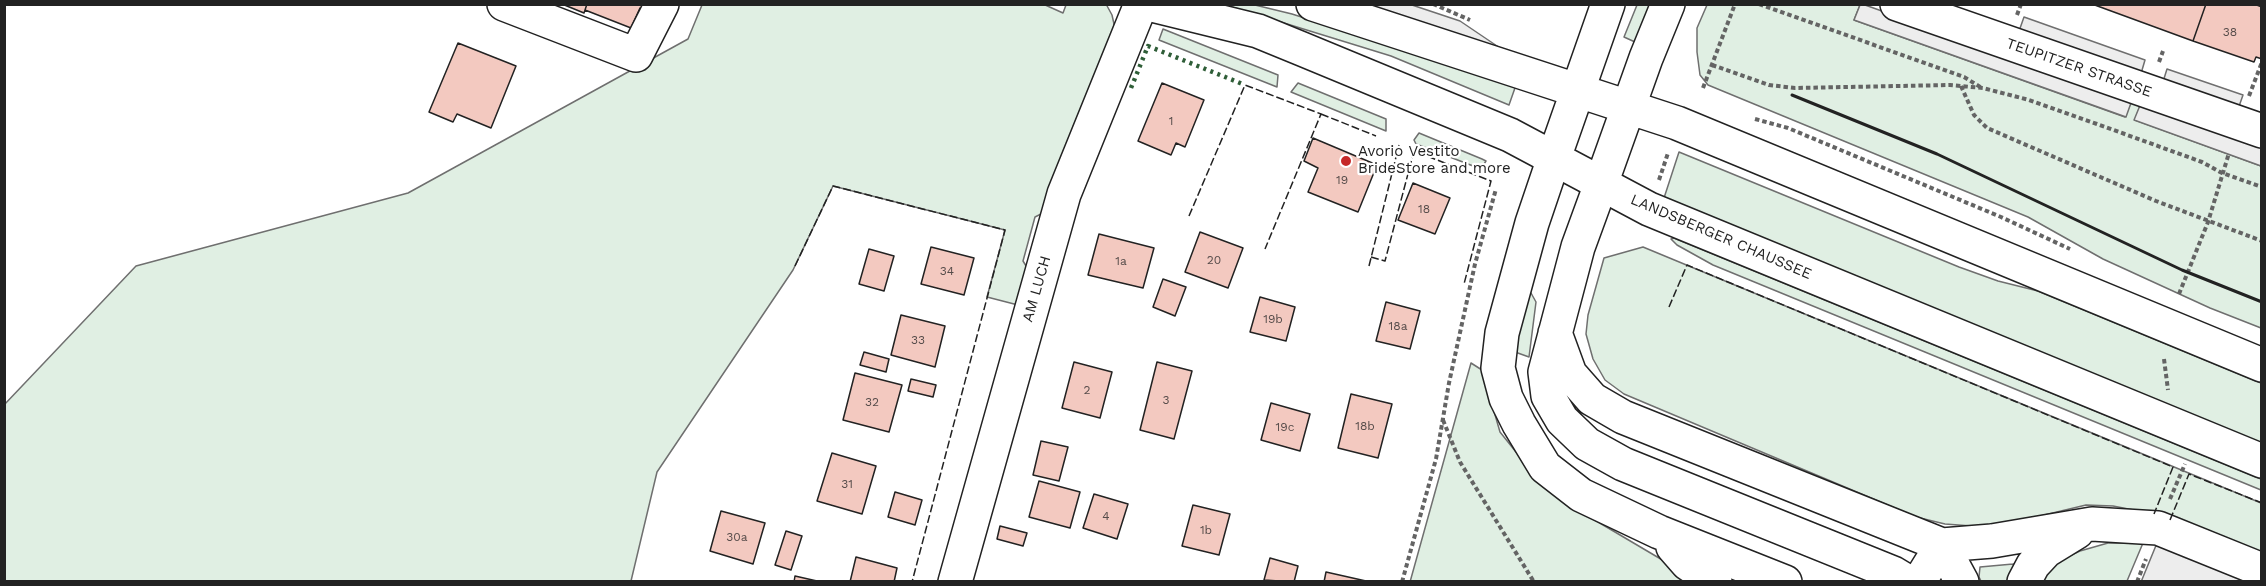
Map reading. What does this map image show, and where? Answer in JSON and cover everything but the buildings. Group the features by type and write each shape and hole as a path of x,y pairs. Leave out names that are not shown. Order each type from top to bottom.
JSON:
{"main road":[{"path":"504,4 636,55 662,4"},
{"name":"AM LUCH","path":"955,582 1064,194 1141,4"},
{"name":"LANDSBERGER CHAUSSEE","path":"1148,4 1258,31 1510,135 1558,146 1606,170 1649,209 2262,461"},
{"path":"1313,4 1677,123 1853,194 2262,366"},
{"path":"1608,4 1532,223 1502,333 1498,368 1506,398 1519,424 1558,454 1675,509 1868,582"},
{"path":"1668,4 1578,246 1545,372 1548,396 1562,420 1587,444 1623,464 1675,509 1785,582"},
{"name":"TEUPITZER STRASSE","path":"1897,4 2262,131"},
{"path":"1555,333 1569,374 1592,399 1623,417 1942,545 1992,541 2092,524 2158,528 2262,570"},
{"path":"1675,509 1688,563 1715,582"},
{"path":"1675,509 1893,573 1908,582"},
{"path":"2024,582 2033,565 2046,551 2092,524"},
{"path":"1919,582 1942,545"},
{"path":"1942,545 1962,582"}],"path":[{"path":"1703,88 1735,4"},
{"path":"1759,4 1964,77 1983,88"},
{"path":"2253,84 2262,62"},
{"path":"1712,65 1769,85 1795,88 1961,86 1983,88 2029,100 2097,124 2202,162 2222,173 2262,187"},
{"path":"1961,86 1974,115 1987,128 2208,222 2262,241"},
{"path":"1745,116 1788,128"},
{"path":"2179,294 2208,222 2231,147"},
{"path":"1658,182 1669,149"},
{"path":"1402,582 1436,459 1475,264 1496,189"},
{"path":"2164,354 2168,393"},
{"path":"1443,419 1460,462 1534,582"},
{"path":"2158,528 2185,464"}],"green space":[{"path":"1043,4 1063,13 1066,5 1106,4 1114,24 1113,32 1073,127 1045,212 1035,217 1023,261 1028,269 1018,305 987,297 1005,230 833,186 793,270 657,472 631,581 5,581 4,405 136,266 408,193 688,39 702,5"},
{"path":"1230,5 1255,5 1292,14 1516,85 1509,105 1391,56"},
{"path":"1637,5 1651,5 1635,42 1624,37"},
{"path":"1707,5 1860,5 1854,20 2125,117 2132,100 2141,103 2135,120 2261,166 2261,328 2210,308 2103,259 2028,217 1708,85 1700,75 1697,52 1697,28"},
{"path":"1163,29 1278,75 1277,87 1159,40"},
{"path":"1298,83 1386,119 1386,131 1291,92"},
{"path":"1419,133 1486,161 1481,169 1416,144 1414,140"},
{"path":"1679,152 1959,267 1998,281 2038,291 2261,383 2261,443 1664,198"},
{"path":"1674,238 2261,479 2261,490 1713,265 1677,245 1671,239"},
{"path":"1643,247 2261,503 2261,556 2154,514 2113,506 2086,505 1985,527 1945,524 1916,517 1624,394 1605,380 1593,359 1586,334 1588,315 1604,258"},
{"path":"1531,293 1536,302 1529,357 1515,352 1527,294"},
{"path":"1471,363 1482,370 1500,432 1544,487 1576,509 1698,581 1410,582"},
{"path":"2108,543 2143,543 2127,581 2036,582 2060,560 2080,551"},
{"path":"2013,564 2024,566 2012,581 1981,581 1979,577 1980,567"}],"shaded area":[{"path":"1362,5 1412,5 1460,21 1500,48"},
{"path":"1860,5 2132,100 2126,117 1854,20"},
{"path":"2024,17 2145,60 2140,77 2018,34"},
{"path":"2167,69 2243,95 2237,112 2162,85"},
{"path":"2141,103 2261,147 2261,166 2134,120"},
{"path":"2157,543 2254,582 2141,582"}],"hedge":[{"path":"1131,88 1148,46 1245,85"}],"fence":[{"path":"1189,216 1245,85 1321,114 1265,249"},
{"path":"1321,114 1376,136"},
{"path":"1369,266 1399,145"},
{"path":"1371,257 1385,261 1414,151 1491,181 1464,284"},
{"path":"795,266 833,186 1005,230 912,582"},
{"path":"1669,307 1687,265 2173,467 2154,514"},
{"path":"2170,520 2189,474 2262,503"}],"wall":[{"path":"1792,95 1937,154 2182,270 2262,302"}],"place":[{"name":"Avorio Vestito BrideStore and more","path":"1346,161"}]}
